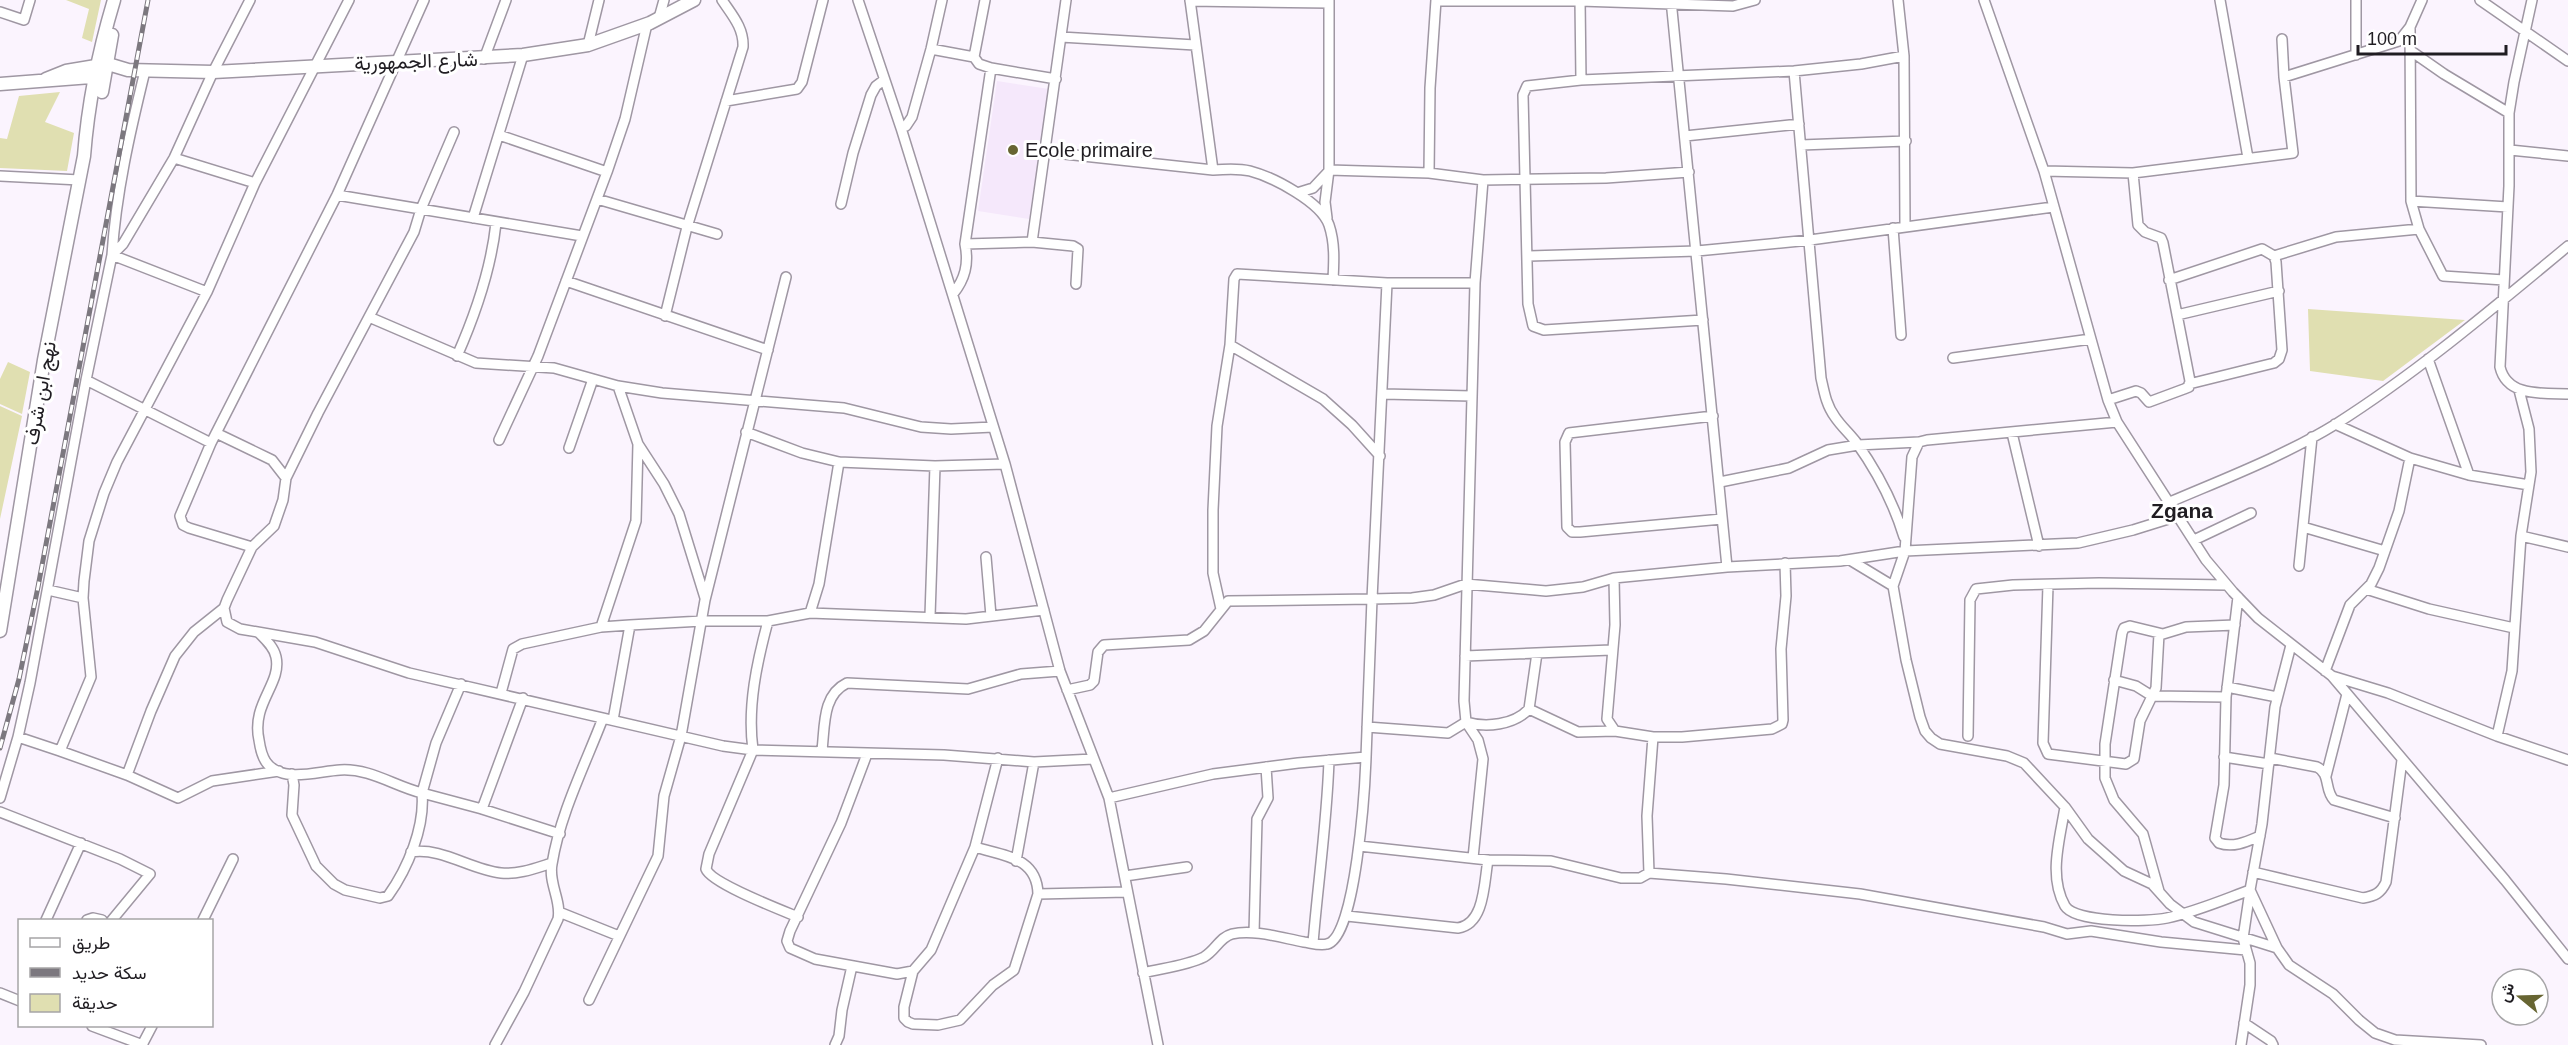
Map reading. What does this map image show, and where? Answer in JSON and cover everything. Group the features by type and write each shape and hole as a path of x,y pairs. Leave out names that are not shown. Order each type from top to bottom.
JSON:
{"main road":[{"name":"نهج ابن شرف","path":"0,631 44,360 84,156 94,128 116,0"},
{"name":"شارع الجمهورية","path":"0,84 46,79 66,71 213,72 397,60 524,56 588,45 647,24 694,0"}],"street":[{"path":"0,12 24,20 30,0"},
{"path":"112,255 123,244 174,158 213,72 250,0"},
{"path":"60,751 91,678 83,598 85,563 94,518 114,470 207,292 255,183 350,0"},
{"path":"252,547 194,531 181,520 180,516 216,432 338,195 424,0"},
{"path":"484,59 506,0"},
{"path":"588,45 599,0"},
{"path":"659,18 664,0"},
{"path":"665,316 687,227 743,47 744,38 741,28 722,0"},
{"path":"726,101 797,89 802,82 823,0"},
{"path":"858,0 901,128 1005,464 1060,671 1109,798 1158,1045"},
{"path":"901,128 906,126 912,117 942,0"},
{"path":"974,57 986,0"},
{"path":"1032,242 1066,0"},
{"path":"1580,0 1581,80"},
{"path":"1429,174 1430,88 1436,1 1671,1 1733,6 1755,0"},
{"path":"1898,0 1904,56 1905,226"},
{"path":"1984,0 2044,171 2108,400 2117,422 2193,540 2227,585 2258,618 2328,673 2505,880 2568,959"},
{"path":"2220,0 2248,158"},
{"path":"2356,0 2356,55"},
{"path":"2480,0 2568,61"},
{"path":"2532,0 2514,82 2510,113 2500,367 2502,375 2510,386 2519,390 2568,394"},
{"path":"1213,170 1190,1 1329,1 1329,170 1325,202 1335,252 1333,280"},
{"path":"1671,1 1727,567"},
{"path":"2284,77 2399,41 2410,27 2419,3"},
{"path":"499,440 534,367 608,172 625,119 647,24"},
{"path":"2410,27 2412,201 2420,229 2443,276 2504,280"},
{"path":"1061,37 1195,45"},
{"path":"2044,171 2133,173 2293,153 2282,39"},
{"path":"931,49 974,57 979,64 991,68 1056,79"},
{"path":"2411,51 2444,74 2510,113"},
{"path":"473,218 524,56"},
{"path":"1703,320 1537,329 1530,320 1524,90 1531,84 1794,71 1861,64 1904,56"},
{"path":"953,294 962,283 966,269 964,244 991,68"},
{"path":"0,798 18,737 48,590 86,380 112,255 114,226 126,150 145,71"},
{"path":"1794,71 1821,378 1826,400 1834,416 1858,445 1896,513 1905,547"},
{"path":"841,204 853,153 872,95 876,86 884,80"},
{"path":"1685,136 1799,124"},
{"path":"127,775 175,656 194,632 224,608 252,547 274,526 284,500 286,478 414,232 421,208 454,132"},
{"path":"500,135 608,172"},
{"path":"1801,145 1906,141"},
{"path":"2510,150 2568,156"},
{"path":"1046,152 1213,170 1249,171 1297,193 1312,204 1328,223"},
{"path":"174,158 255,183"},
{"path":"1329,170 1429,174 1483,180 1689,172"},
{"path":"1297,193 1313,188 1329,170"},
{"path":"2133,173 2138,225 2145,232 2161,238 2190,372 2189,384"},
{"path":"0,176 80,180"},
{"path":"1473,858 1483,759 1478,740 1466,722 1464,701 1475,283 1483,180"},
{"path":"338,195 582,236"},
{"path":"597,199 717,234"},
{"path":"2412,201 2508,207"},
{"path":"1529,256 1697,251 1810,240 2053,207"},
{"path":"457,356 471,323 490,263 496,223"},
{"path":"1893,228 1901,335"},
{"path":"2169,280 2262,249 2274,256 2336,237 2420,229"},
{"path":"964,244 1032,242 1073,246 1078,249 1076,284"},
{"path":"2170,502 2285,452 2336,424 2428,359 2568,246"},
{"path":"112,255 207,292"},
{"path":"2108,400 2136,391 2149,402 2184,389 2189,384 2274,363 2279,359 2282,350 2279,291 2274,256"},
{"path":"1221,609 1213,573 1217,426 1230,345 1234,279 1237,274 1387,283 1475,283"},
{"path":"589,1000 658,856 664,796 681,736 705,600 786,277"},
{"path":"566,281 768,350"},
{"path":"1143,973 1199,960 1211,953 1228,936 1254,933 1313,943 1330,943 1341,931 1347,916 1359,846 1366,757 1387,283"},
{"path":"2177,315 2279,291"},
{"path":"369,317 476,363 554,368 618,386 662,393 844,408 921,427 951,429 993,427"},
{"path":"1953,357 2091,339"},
{"path":"1230,345 1323,399 1352,425 1380,456"},
{"path":"2428,359 2469,475"},
{"path":"569,448 593,379"},
{"path":"86,380 211,443"},
{"path":"618,386 638,444 664,484 679,514 705,600"},
{"path":"2497,736 2512,671 2521,536 2529,485 2531,452 2529,429 2519,390"},
{"path":"1383,394 1472,396"},
{"path":"1713,416 1569,433 1564,442 1567,527 1572,532 1580,532 1722,519"},
{"path":"1720,482 1789,468 1828,450 1858,445 1919,442 2117,422"},
{"path":"2336,424 2410,458 2469,475 2529,485"},
{"path":"216,432 272,460 286,478"},
{"path":"746,432 802,453 839,462 935,466 1005,464"},
{"path":"2012,433 2039,546"},
{"path":"2299,566 2312,437"},
{"path":"1919,442 1912,457 1905,547 1893,585 1906,660 1925,731 1940,744 2007,756 2024,764 2065,807 2097,849 2124,871 2147,880 2181,914 2194,922 2277,948"},
{"path":"601,627 636,521 638,444"},
{"path":"2328,673 2350,605 2375,577 2385,551 2399,511 2410,458"},
{"path":"810,614 819,584 839,462"},
{"path":"930,616 935,466"},
{"path":"2193,540 2252,513"},
{"path":"1067,690 1090,685 1094,681 1098,652 1104,645 1189,640 1204,631 1231,600 1412,598 1434,595 1466,584 1546,591 1582,587 1614,578 1727,567 1850,560 1905,547 2039,546 2078,543 2105,538 2178,516"},
{"path":"2303,527 2385,551"},
{"path":"2521,536 2568,547"},
{"path":"986,557 992,616"},
{"path":"1850,560 1893,585"},
{"path":"1529,709 1578,732 1615,731 1653,737 1746,733 1772,729 1782,724 1781,649 1786,596 1785,563"},
{"path":"1614,578 1614,624 1607,719 1615,731"},
{"path":"2048,585 2043,747 2048,754 2105,759 2126,764 2134,759 2140,721 2157,679 2158,634"},
{"path":"1968,736 1970,600 1972,593 1980,587 2227,585"},
{"path":"2366,589 2429,609 2514,628"},
{"path":"48,590 83,598"},
{"path":"2238,597 2226,697 2222,804 2216,838 2219,843 2227,846 2245,843 2260,836"},
{"path":"224,608 225,617 231,626 315,642 409,673 723,746 753,750 822,750 867,754 998,758 1034,762 1093,759"},
{"path":"501,693 513,649 522,644 601,627 702,621 768,621 810,614 930,616 966,619 1044,610"},
{"path":"768,621 756,667 750,733 753,750 709,854 706,871 747,895 798,917"},
{"path":"613,720 630,625"},
{"path":"2159,892 2157,876 2143,834 2114,800 2107,786 2105,744 2124,628 2130,626 2158,634 2176,632 2186,627 2235,626"},
{"path":"258,632 273,648 277,665 257,715 258,737 266,761 279,771"},
{"path":"2241,1045 2251,972 2243,938 2260,836 2277,697 2291,645"},
{"path":"1465,656 1611,650"},
{"path":"1367,727 1448,733 1466,722 1492,725 1515,718 1529,709 1537,653"},
{"path":"822,750 829,701 834,692 847,683 968,689 1021,674 1060,671"},
{"path":"2328,673 2388,693 2497,736 2568,758"},
{"path":"2114,680 2136,686 2152,696 2226,697"},
{"path":"292,774 294,785 291,810 316,866 338,887 375,897 388,896 411,852 422,812 422,793 436,743 461,684"},
{"path":"2227,687 2277,697"},
{"path":"2326,776 2347,694"},
{"path":"482,809 523,698"},
{"path":"495,1045 524,992 559,912 552,884 552,863 560,834 603,718"},
{"path":"18,737 127,775 178,798 212,781 279,771 292,774 359,770 405,789 482,809 560,834"},
{"path":"1649,873 1647,816 1653,737"},
{"path":"867,754 841,823 787,941 790,948 815,959 897,974 913,971"},
{"path":"1109,798 1214,774 1366,757"},
{"path":"2224,757 2317,767 2323,770 2330,795 2334,800 2395,818"},
{"path":"975,847 1026,865 1034,872 1038,894 1014,970 993,985 960,1020 938,1025 908,1022 904,1018 904,1006 913,971 931,951 975,847 998,758"},
{"path":"1313,943 1320,858 1327,821 1329,760"},
{"path":"2253,872 2363,898 2375,896 2383,890 2386,882 2403,760"},
{"path":"1016,861 1034,762"},
{"path":"1254,933 1257,819 1268,798 1266,768"},
{"path":"2065,807 2056,880 2069,912 2108,919 2151,920 2181,914 2250,890"},
{"path":"0,812 120,859 150,874 114,919"},
{"path":"47,919 81,843"},
{"path":"1359,846 1488,860 1564,863 1621,878 1640,878 1649,873 1860,894 2044,927 2067,934 2091,931 2161,942 2246,950"},
{"path":"411,852 429,851 501,873 518,872 552,863"},
{"path":"204,919 233,859"},
{"path":"1347,916 1458,927 1468,926 1476,917 1488,860"},
{"path":"1125,876 1187,867"},
{"path":"2250,890 2277,948 2289,965 2333,994 2358,1020 2375,1033 2395,1040 2481,1045"},
{"path":"1038,894 1127,892"},
{"path":"559,912 619,936"},
{"path":"835,1045 852,966"},
{"path":"0,993 18,1000"},
{"path":"2244,1023 2271,1041 2273,1045"},
{"path":"99,1027 143,1045 152,1027"},
{"path":"2375,1033 2375,1045"}],"shaded area":[{"name":"Ecole primaire","path":"997,81 1049,89 1029,219 978,211"}],"green space":[{"path":"66,0 101,0 92,42 82,38 89,9"},
{"path":"60,92 45,122 74,133 67,171 0,168 0,138 7,139 19,96"},
{"path":"2308,309 2465,320 2383,381 2310,371"},
{"path":"8,362 30,372 22,414 0,404 0,379"},
{"path":"0,406 22,416 0,519"}],"railway":[{"path":"0,748 19,679 38,587 148,0"}],"place":[{"name":"Ecole primaire","path":"1013,150"}],"district":[{"name":"Zgana","path":"2182,510"}]}
